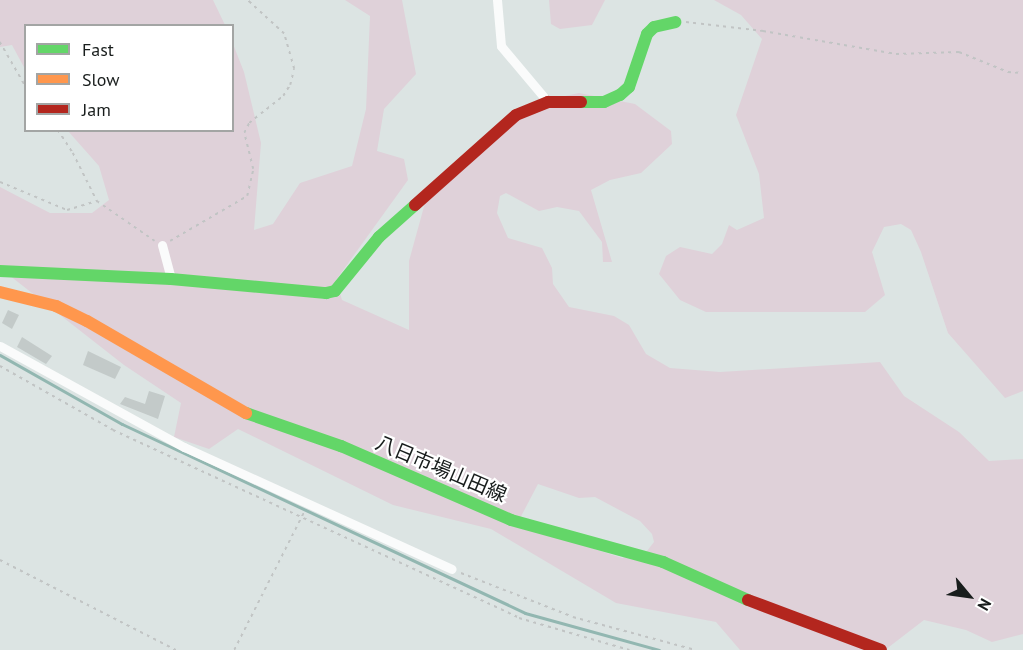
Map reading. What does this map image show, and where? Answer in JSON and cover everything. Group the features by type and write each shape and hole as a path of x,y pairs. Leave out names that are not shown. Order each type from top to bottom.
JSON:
{"main road":[{"path":"0,271 171,279 326,293 335,291 398,219 516,115 548,102 604,102 620,95 629,87 647,34 654,27 675,22"},
{"name":"八日市場山田線","path":"0,292 56,306 229,406 268,423 341,446 511,520 663,562 785,616 881,650"}],"street":[{"path":"497,0 501,46 548,102"},
{"path":"162,244 171,279"},
{"path":"0,345 134,422 452,569"}],"path":[{"path":"59,132 74,153 97,201 162,244 247,195 253,169 244,133 249,123 283,96 290,86 294,69 284,34 246,0"},
{"path":"675,22 763,31 896,54 959,52 1008,72 1023,73"},
{"path":"0,42 24,84"},
{"path":"0,182 67,210 97,201"},
{"path":"0,366 113,430 519,618 628,650"},
{"path":"234,650 302,519 308,502"},
{"path":"0,560 176,650"},
{"path":"452,569 573,617 695,650"}],"shaded area":[{"path":"0,0 213,0 225,24 24,24 24,67 12,45 0,47"},
{"path":"345,0 402,0 416,74 384,109 377,151 404,159 408,180 336,280 342,300 409,330 409,261 425,203 469,165 528,104 579,93 635,104 671,131 672,144 641,173 610,180 591,190 612,262 603,262 602,242 579,211 557,207 539,211 506,193 500,196 497,213 508,238 542,248 552,268 553,284 569,307 614,316 629,325 646,354 670,368 720,372 880,362 904,396 959,432 989,461 1023,459 1023,634 992,642 966,630 924,620 885,650 740,650 716,622 616,603 491,529 393,505 238,429 209,449 174,437 181,403 124,365 0,268 0,187 50,213 92,213 109,200 99,166 69,132 234,132 234,47 244,72 261,143 254,230 273,224 300,183 352,166 366,109 370,16","holes":["538,484 579,498 595,497 640,521 652,534 654,542 647,551 622,558 517,524"]},
{"path":"549,0 605,0 592,25 560,29 551,24"},
{"path":"714,0 1023,0 1023,391 1005,398 948,333 921,252 911,230 901,224 884,227 872,252 885,295 865,312 706,312 680,300 659,274 666,256 680,247 712,254 722,244 729,225 737,230 764,218 759,174 736,115 762,39 741,15"}],"building":[{"path":"8,310 19,315 12,329 2,323"},
{"path":"22,337 52,356 46,364 17,347"},
{"path":"88,351 121,367 115,379 83,365"},
{"path":"149,391 165,396 158,419 120,404 125,397 145,404"}],"waterway":[{"path":"0,355 122,424 525,613 659,650"}],"traffic: fast":[{"path":"581,102 604,102 620,95 629,87 647,34 654,27 675,22"},
{"path":"0,271 171,279 326,293 335,291 379,237 415,205"},
{"path":"246,413 341,446 511,520 663,562 748,600"}],"traffic: slow":[{"path":"0,292 56,306 87,321 246,413"}],"traffic: jam":[{"path":"415,205 516,115 548,102 581,102"},
{"path":"748,600 881,650"}]}
